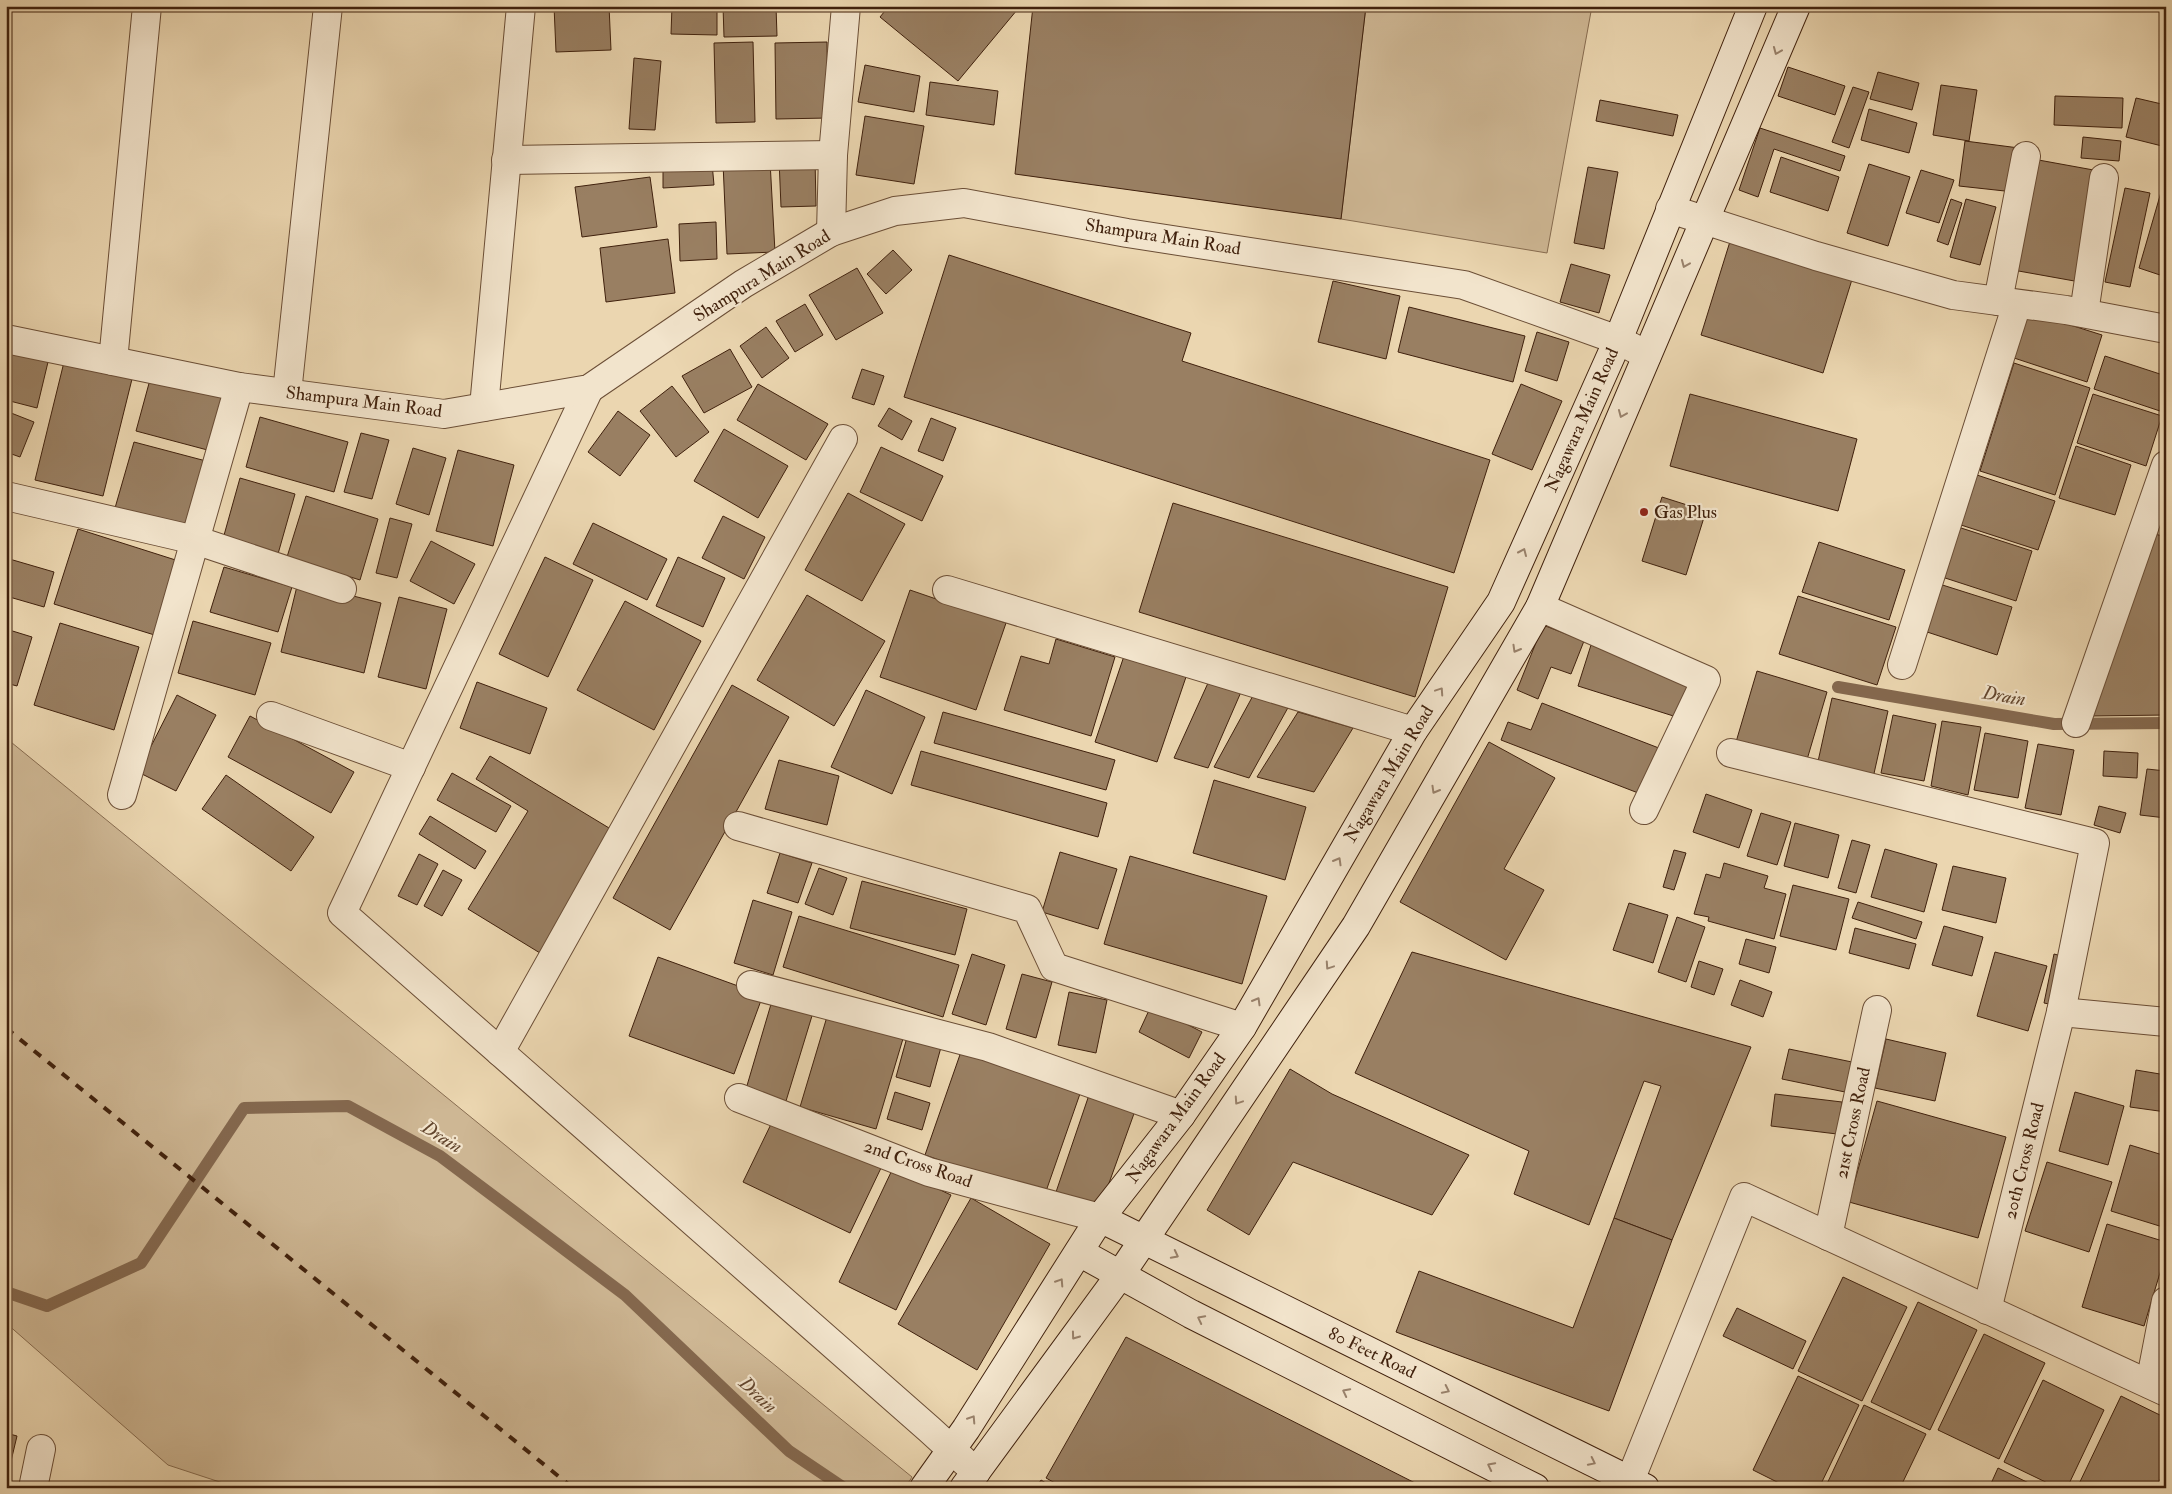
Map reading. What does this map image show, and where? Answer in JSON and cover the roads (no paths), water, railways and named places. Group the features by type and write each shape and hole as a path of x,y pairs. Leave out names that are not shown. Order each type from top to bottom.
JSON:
{"street":[{"path":"113,361 146,6"},
{"path":"287,393 328,6"},
{"path":"484,407 521,6"},
{"path":"830,232 833,156 846,6"},
{"name":"Nagawara Main Road","path":"924,1488 952,1449 1100,1218 1181,1115 1242,1027 1413,731 1501,602 1618,340 1754,6"},
{"path":"589,390 342,913 952,1449 970,1480 1120,1275 1356,926 1540,607 1796,6"},
{"path":"506,160 833,156"},
{"path":"1902,665 2008,302 2026,156"},
{"path":"2084,313 2104,178"},
{"name":"Shampura Main Road","path":"6,339 239,387 444,414 589,390 743,284 830,232 895,212 964,203 1127,233 1464,285 1618,340 1647,354"},
{"path":"1670,209 1816,256 1952,295 2084,313 2166,328"},
{"path":"122,795 239,387"},
{"path":"500,1052 843,439"},
{"path":"2076,723 2166,465"},
{"path":"6,496 195,540 342,588"},
{"path":"947,590 1413,731"},
{"path":"1540,607 1706,680 1644,810"},
{"path":"272,716 411,767"},
{"name":"20th Cross Road","path":"1731,753 2095,843 2061,1012 1987,1310"},
{"path":"738,826 1027,909 1054,967 1242,1027"},
{"path":"751,985 988,1047 1181,1115"},
{"name":"21st Cross Road","path":"1828,1236 1877,1010"},
{"path":"2061,1012 2166,1022"},
{"name":"2nd Cross Road","path":"739,1098 929,1172 1100,1218"},
{"path":"1634,1485 1744,1197 2158,1388 2166,1301"},
{"name":"80 Feet Road","path":"1100,1218 1634,1485"},
{"path":"1079,1252 1191,1314 1535,1488"},
{"path":"32,1488 41,1449"}],"waterway":[{"name":"Drain","path":"1838,687 2054,724 2166,723"},
{"name":"Drain","path":"6,1292 47,1306 141,1263 244,1108 348,1106 440,1156 625,1295 789,1451 844,1488"}],"railway":[{"path":"6,1028 573,1488"}],"place":[{"name":"Gas Plus","path":"1644,512"}]}
